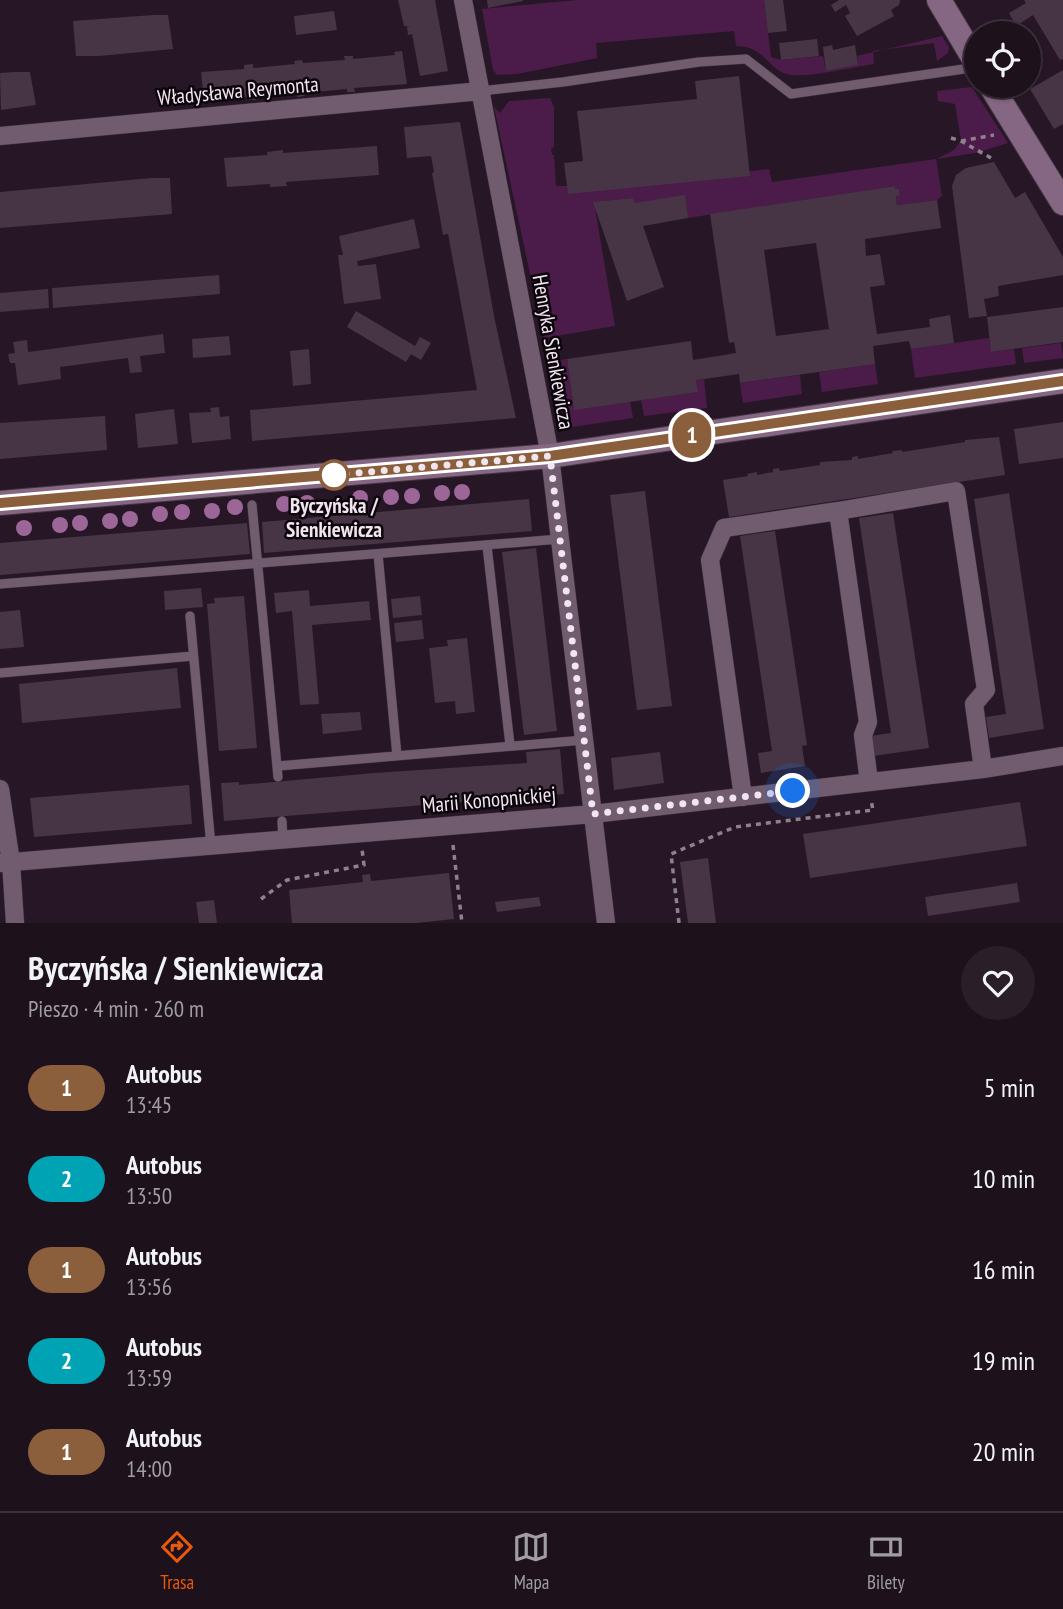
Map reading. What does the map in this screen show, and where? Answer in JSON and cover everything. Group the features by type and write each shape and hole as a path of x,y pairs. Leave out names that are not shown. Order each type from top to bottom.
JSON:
{"street":[{"name":"Henryka Sienkiewicza","path":"463,0 550,456 606,923"},
{"path":"939,0 964,43"},
{"name":"Władysława Reymonta","path":"0,136 481,91"},
{"path":"998,98 1063,203"},
{"path":"0,503 550,456 1063,381"},
{"path":"743,797 710,560 724,528 956,491 986,690 974,704 983,769"},
{"path":"838,511 869,722 863,735 869,782"},
{"name":"Marii Konopnickiej","path":"6,863 593,814 983,769 1063,756"},
{"path":"0,789 6,863 15,923"}],"lane":[{"path":"481,91 699,62 746,59 792,94 964,69"},
{"path":"251,505 278,777"},
{"path":"0,584 560,539"},
{"path":"487,546 510,745"},
{"path":"378,554 397,756"},
{"path":"190,616 211,846"},
{"path":"0,673 193,656"},
{"path":"278,766 584,740"},
{"path":"282,821 283,840"}],"path":[{"path":"961,141 1003,133"},
{"path":"951,138 990,158"},
{"path":"679,923 671,854 734,827"},
{"path":"452,841 462,923"},
{"path":"261,899 287,880 364,865 362,848"}],"shaded area":[{"path":"577,0 764,0 771,57 781,60 823,56 826,71 858,65 857,56 873,52 874,64 817,74 787,74 775,68 754,50 736,46 734,31 596,43 597,58 517,74 497,75 493,70 482,9"},
{"path":"942,36 949,47 948,53 937,61 934,43 885,49"},
{"path":"964,88 964,98 979,98 1008,143 976,153 936,159 954,150 961,140 955,104 938,101 937,91"},
{"path":"550,98 554,107 554,147 551,148 556,186 567,186 568,194 769,169 772,182 936,159 942,196 937,200 897,205 896,196 900,194 895,186 688,218 635,203 633,198 594,202 615,326 544,338 494,107 500,113 509,101"},
{"path":"989,338 992,352 1014,349 1016,364 915,378 911,349"},
{"path":"1061,343 1063,358 1024,363 1022,348"},
{"path":"567,359 574,409 630,401 633,418 565,428 554,361"},
{"path":"875,364 878,384 822,392 819,372"},
{"path":"800,375 802,394 743,403 740,383"},
{"path":"704,379 707,408 644,416 641,400 698,392 696,380"}],"building":[{"path":"398,0 435,0 448,71 420,76 412,34 408,35 407,27 411,27 404,26"},
{"path":"487,0 523,0 523,1 488,8"},
{"path":"764,0 783,0 787,31 768,33"},
{"path":"839,0 900,0 899,5 891,10 894,16 857,36 845,16 850,13 846,5 835,12 831,5"},
{"path":"1024,0 1063,0 1063,59 1060,60 1041,28 1041,21 1037,21 1033,15 1024,21 1013,21 1009,13 1026,3"},
{"path":"334,11 337,30 296,35 294,16"},
{"path":"168,15 173,49 76,56 73,21"},
{"path":"817,39 819,56 781,60 779,43"},
{"path":"832,45 833,50 855,45 858,65 826,71 823,47"},
{"path":"402,51 407,84 354,88 355,92 347,92 347,89 304,93 305,96 297,97 296,93 255,96 256,100 248,100 248,97 204,101 201,72 244,69 244,65 253,64 253,68 295,64 294,61 302,60 303,63 345,60 344,56 353,56 353,59 395,55 394,52"},
{"path":"1063,70 1063,124 1054,129 1035,98 1041,98 1041,83"},
{"path":"30,72 36,105 1,110 0,73"},
{"path":"739,76 750,176 568,194 564,163 583,161 577,111 697,99 695,81"},
{"path":"460,122 494,316 516,418 252,441 250,410 477,390 448,234 443,235 431,156 407,158 404,127"},
{"path":"377,146 379,175 286,182 287,186 270,187 270,184 227,187 224,158 267,155 267,152 283,150 283,153"},
{"path":"994,162 1015,198 1025,192 1063,257 1063,275 998,286 999,296 984,299 987,316 969,318 952,186 956,175 966,168"},
{"path":"170,178 172,214 0,228 0,192"},
{"path":"895,186 900,195 896,196 897,205 937,200 941,228 865,239 866,256 880,254 885,285 870,287 877,334 930,327 929,319 950,315 954,343 911,349 909,341 873,346 875,364 740,383 739,374 696,380 698,392 574,410 567,359 691,341 693,360 736,353 734,342 729,343 710,214","holes":["816,243 829,329 776,336 764,250"]},
{"path":"685,195 688,218 643,226 664,287 627,301 593,202 633,198 635,203"},
{"path":"414,219 420,248 357,261 358,266 376,264 381,299 344,304 338,255 343,255 339,236"},
{"path":"219,275 220,294 53,308 52,288"},
{"path":"48,289 49,308 0,312 0,293"},
{"path":"1063,307 1063,342 991,352 987,317"},
{"path":"356,311 415,346 420,337 431,343 421,360 411,354 406,362 347,327"},
{"path":"163,334 165,353 140,356 142,372 130,373 128,358 60,367 61,379 18,385 15,363 10,363 8,354 15,353 13,342 27,340 28,352"},
{"path":"229,336 231,355 193,358 192,339"},
{"path":"309,349 311,384 293,386 290,351"},
{"path":"219,407 220,417 229,416 231,439 192,443 189,413 211,412 210,408"},
{"path":"174,409 178,444 138,448 135,414"},
{"path":"105,416 107,450 0,459 0,423"},
{"path":"1063,422 1063,458 1019,464 1014,429"},
{"path":"999,437 1005,475 729,517 723,480 757,472 757,475 773,472 773,469 779,468 780,471 820,465 820,462 852,460 852,457 858,456 858,459 893,453 892,451 902,452 965,440"},
{"path":"645,491 672,706 637,710 610,495"},
{"path":"1009,493 1044,729 989,738 986,717 1006,714 974,499"},
{"path":"529,499 532,531 264,553 262,522"},
{"path":"893,513 929,748 873,756 870,736 891,733 859,518"},
{"path":"247,523 250,554 0,575 0,543"},
{"path":"775,531 807,745 802,746 805,766 761,773 758,753 772,751 740,536"},
{"path":"536,548 557,731 524,735 502,552"},
{"path":"201,588 203,607 165,610 164,591"},
{"path":"309,590 310,606 369,601 371,620 312,625 319,704 300,705 292,611 276,613 274,593"},
{"path":"244,596 257,748 219,751 207,604 215,603 214,598"},
{"path":"420,596 422,615 393,618 391,599"},
{"path":"20,610 24,647 0,649 0,612"},
{"path":"422,620 424,639 396,642 394,623"},
{"path":"467,638 475,712 456,714 455,701 435,703 429,648 448,646 447,640"},
{"path":"177,668 181,708 22,723 19,684"},
{"path":"360,712 362,730 323,734 321,714"},
{"path":"560,749 564,794 224,821 221,783 239,782 239,785 527,763 526,752"},
{"path":"660,752 664,783 614,790 611,758"},
{"path":"189,785 192,824 34,837 30,798"},
{"path":"1020,802 1027,846 810,878 803,834"},
{"path":"708,858 716,923 688,923 680,862"},
{"path":"449,873 454,919 416,923 292,923 289,890 363,882 362,875 370,874 371,881"},
{"path":"1017,883 1020,902 928,916 925,897"},
{"path":"539,897 541,906 497,912 495,902"},
{"path":"214,900 217,923 199,923 196,902"}],"bus line":[{"name":"1","path":"0,503 550,456 1063,381"}],"place":[{"name":"Byczyńska / Sienkiewicza","path":"334,475"}],"route":[{"path":"334,475 550,456 593,814 793,791"}]}
